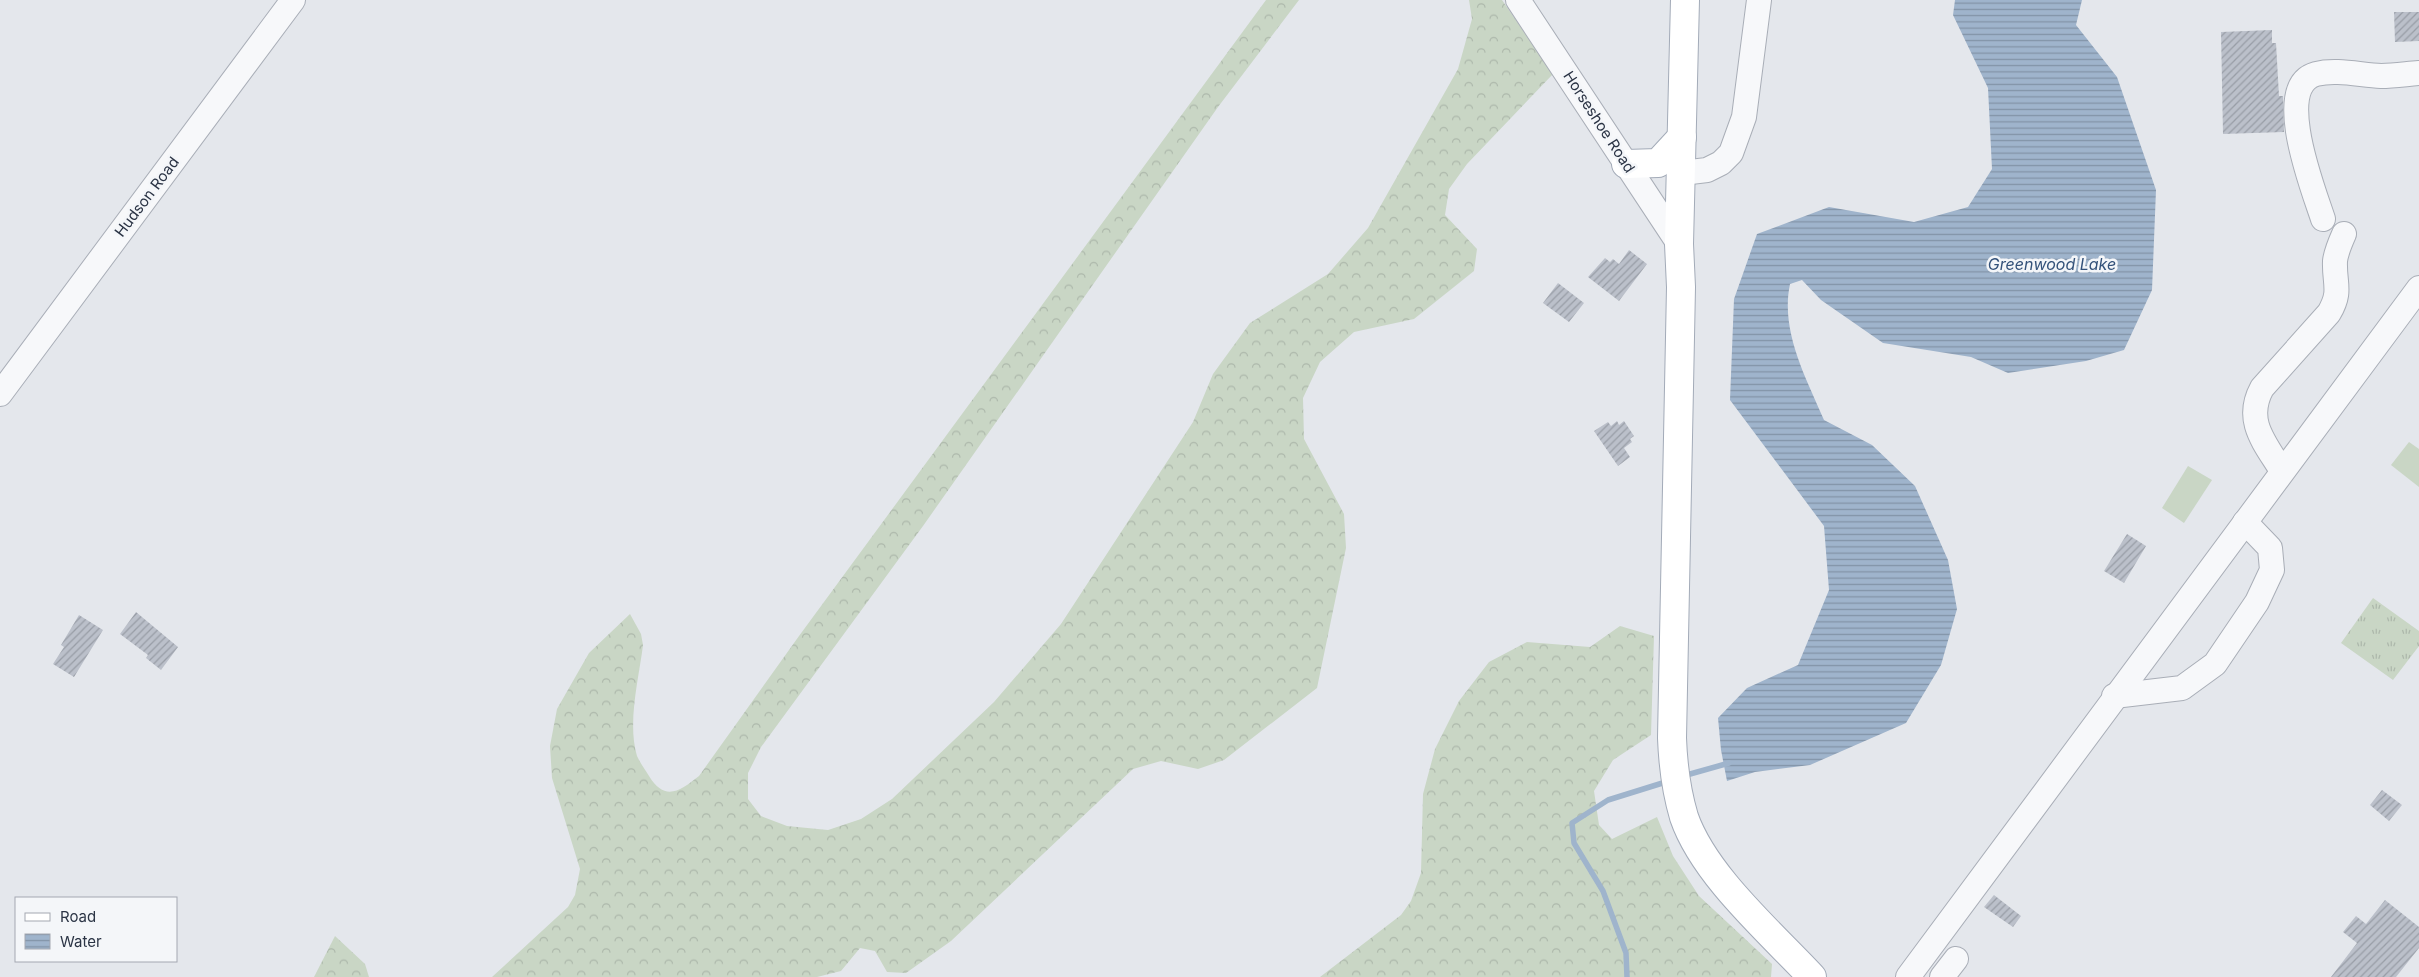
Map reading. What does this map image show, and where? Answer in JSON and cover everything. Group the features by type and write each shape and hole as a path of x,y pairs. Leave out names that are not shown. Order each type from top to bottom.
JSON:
{"main road":[{"path":"1685,0 1679,244 1681,287 1672,738 1673,771 1685,818 1710,866 1812,977"},
{"path":"1626,164 1658,163 1682,137"}],"street":[{"name":"Hudson Road","path":"0,394 293,0"},
{"name":"Horseshoe Road","path":"1518,0 1679,244"},
{"path":"1682,173 1707,170 1721,163 1731,153 1744,117 1759,0"},
{"path":"2323,219 2306,167 2299,134 2295,105 2298,91 2307,79 2316,74 2398,75 2419,73"},
{"path":"2282,471 2254,421 2256,403 2262,388 2335,303 2338,293 2336,253 2344,234"},
{"path":"1908,977 2114,696 2419,288"},
{"path":"2114,696 2182,688 2215,664 2257,602 2272,570 2270,548 2244,522"}],"green space":[{"path":"1266,0 1299,0 1218,107 923,526 761,747 748,773 748,799 761,816 787,826 828,830 861,819 892,799 994,702 1061,624 1193,422 1213,374 1250,323 1328,274 1368,228 1458,69 1472,19 1469,0 1502,0 1553,74 1467,164 1449,189 1445,215 1477,249 1474,271 1414,319 1354,332 1320,362 1303,398 1304,439 1344,514 1346,548 1317,688 1224,760 1198,769 1161,761 1133,769 951,941 906,973 887,972 875,951 860,948 841,971 817,977 492,977 568,907 575,895 580,869 552,778 550,746 557,709 589,653 630,614 641,634 643,645 633,715 634,743 637,756 655,784 667,791 679,789 699,776 799,636"},
{"path":"2409,442 2419,449 2419,487 2391,465"},
{"path":"2188,466 2212,480 2184,523 2162,508"},
{"path":"2373,598 2419,631 2419,646 2393,680 2341,643"},
{"path":"1620,626 1654,636 1651,735 1613,760 1594,791 1599,825 1612,839 1657,817 1673,856 1699,896 1772,964 1771,977 1320,977 1401,915 1411,901 1421,873 1423,794 1435,749 1459,701 1489,662 1527,642 1590,647"},
{"path":"335,936 365,964 369,977 314,977"}],"water":[{"name":"Greenwood Lake","path":"1955,0 2082,0 2076,25 2117,77 2156,190 2152,290 2124,350 2086,361 2008,373 1971,357 1883,343 1821,300 1802,280 1790,284 1789,319 1796,354 1824,420 1872,445 1915,486 1948,560 1957,609 1941,665 1906,723 1810,765 1755,772 1727,781 1721,750 1718,718 1747,688 1798,665 1829,590 1824,526 1730,400 1734,299 1757,234 1829,207 1914,222 1968,207 1992,169 1988,88 1953,15"}],"building":[{"path":"2394,12 2419,12 2419,41 2395,42"},
{"path":"2272,30 2272,43 2276,43 2279,96 2283,96 2284,132 2223,134 2221,32"},
{"path":"1629,250 1647,264 1619,301 1588,277 1605,258 1610,262 1613,259 1619,264"},
{"path":"1558,283 1584,303 1569,322 1543,303"},
{"path":"1617,421 1619,425 1624,421 1634,436 1630,439 1632,442 1624,448 1630,457 1618,466 1594,431 1608,422 1611,426"},
{"path":"2127,534 2146,546 2124,583 2104,571"},
{"path":"136,612 178,647 161,670 146,658 148,655 120,634"},
{"path":"79,615 103,630 74,677 53,664 64,647 61,645"},
{"path":"2382,790 2402,805 2389,821 2370,805"},
{"path":"1994,895 2021,916 2013,927 1984,907"},
{"path":"2385,900 2419,927 2419,948 2396,977 2331,977 2357,943 2343,932 2356,916 2366,924"}],"waterway":[{"path":"1683,776 1729,763"},
{"path":"1627,977 1626,953 1603,891 1574,843 1572,823 1608,800 1669,781"}]}
